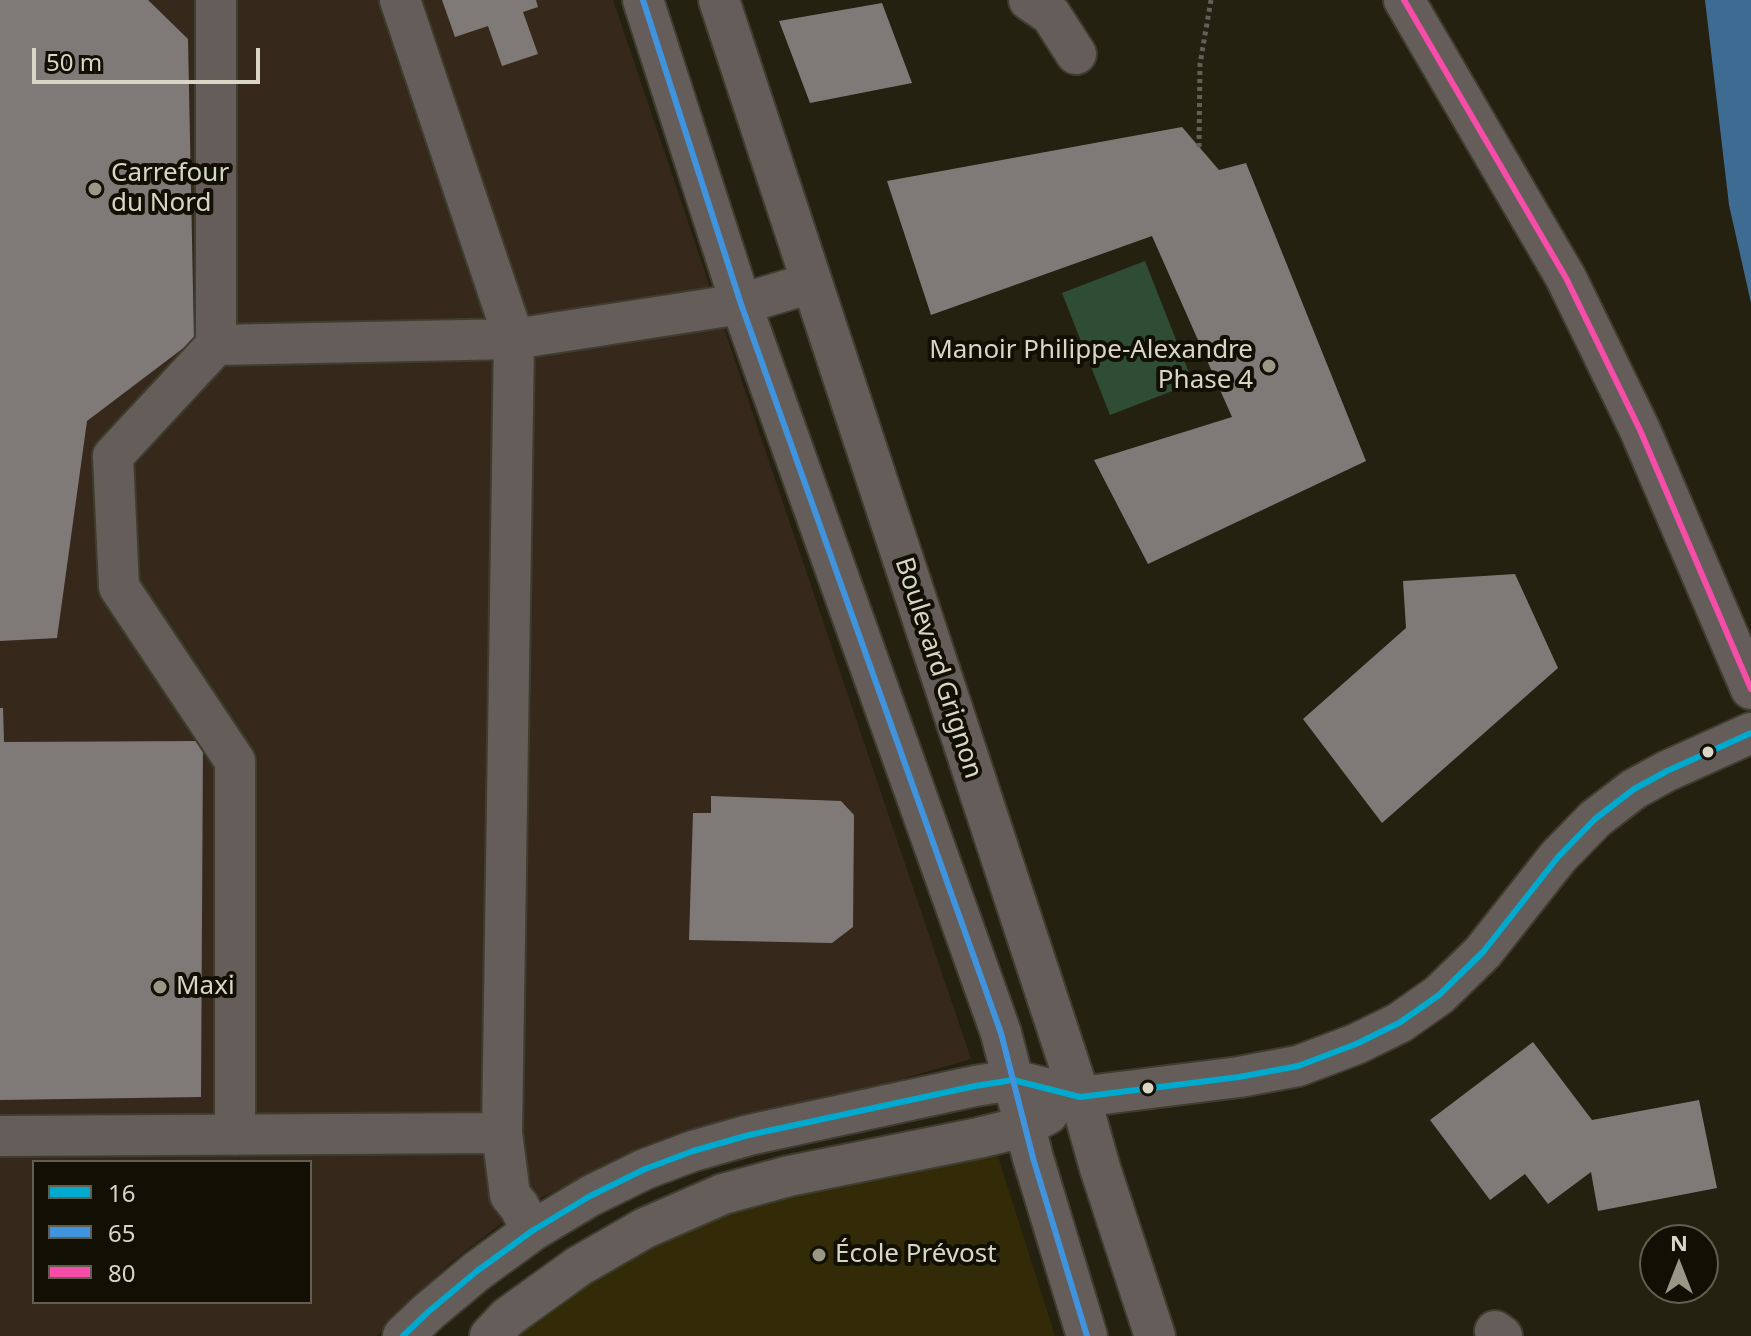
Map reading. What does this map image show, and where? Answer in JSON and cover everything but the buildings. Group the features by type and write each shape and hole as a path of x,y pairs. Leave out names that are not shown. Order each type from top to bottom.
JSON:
{"street":[{"path":"216,0 216,345 113,456 119,587 235,761 235,1135"},
{"path":"400,0 514,339 502,1133 510,1195 532,1231"},
{"path":"643,0 741,304 1001,1033 1024,1127 1087,1336"},
{"name":"Boulevard Grignon","path":"719,0 1080,1097 1155,1336"},
{"path":"1029,0 1051,15 1076,54"},
{"path":"1404,0 1566,278 1640,430 1751,689"},
{"path":"216,345 514,339 741,304 811,283"},
{"path":"490,1336 508,1317 579,1266 645,1228 723,1194 789,1176 1024,1127 1080,1097 1239,1077 1298,1066 1356,1044 1399,1023 1439,995 1483,952 1558,857 1595,819 1634,789 1751,733"},
{"path":"403,1336 477,1271 532,1231 590,1196 645,1169 693,1151 749,1135 1013,1080 1080,1097"},
{"path":"0,1136 502,1133"}],"path":[{"path":"1199,147 1200,64 1211,0"}],"shaded area":[{"path":"0,0 613,0 971,1059 645,1153 526,1204 449,1264 377,1336 0,1336"},
{"name":"École Prévost","path":"995,1147 1055,1336 500,1336 682,1217"}],"green space":[{"path":"1145,261 1193,383 1110,415 1062,293"}],"water":[{"path":"1705,0 1751,0 1751,303 1729,205"}],"transit line":[{"name":"65","path":"643,0 741,304 1001,1033 1033,1158 1087,1336"},
{"name":"80","path":"1404,0 1566,278 1640,430 1751,689"},
{"name":"16","path":"403,1336 477,1271 532,1231 590,1196 645,1169 693,1151 749,1135 975,1086 1013,1080 1080,1097 1239,1077 1298,1066 1356,1044 1399,1023 1439,995 1483,952 1558,857 1595,819 1634,789 1751,733"}],"place":[{"name":"Carrefour du Nord","path":"95,189"},
{"name":"Manoir Philippe-Alexandre Phase 4","path":"1269,366"},
{"name":"Maxi","path":"160,987"},
{"name":"École Prévost","path":"819,1255"}]}
